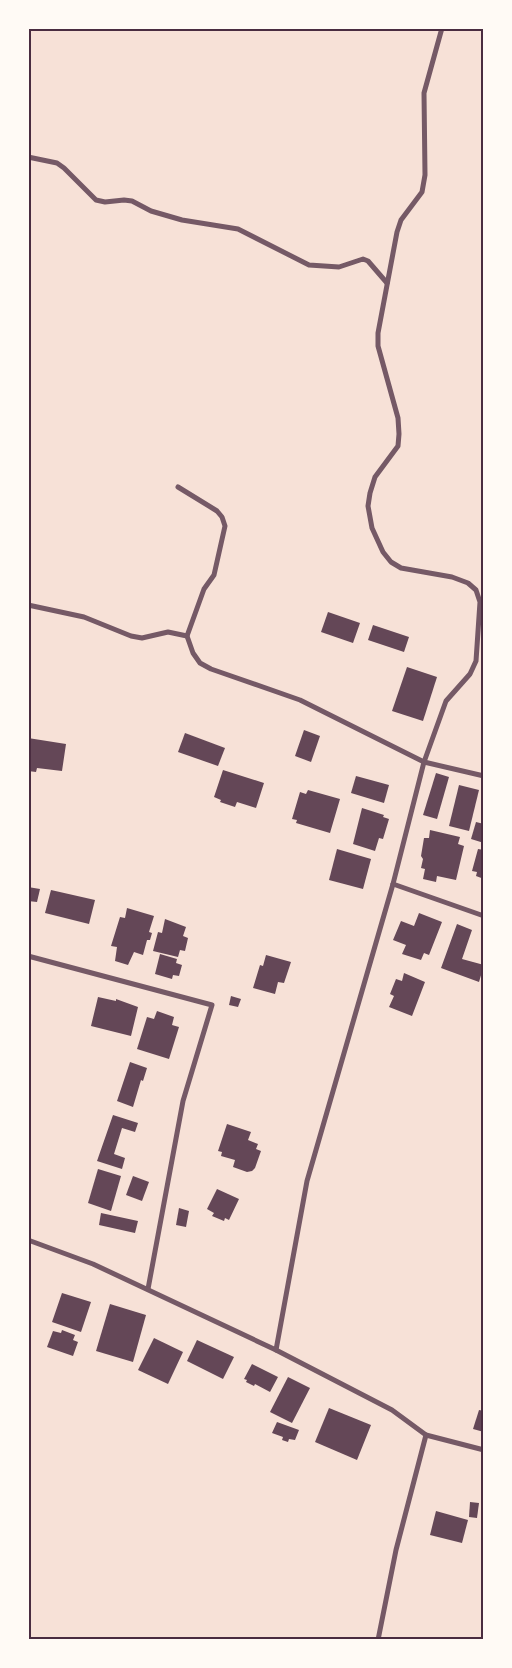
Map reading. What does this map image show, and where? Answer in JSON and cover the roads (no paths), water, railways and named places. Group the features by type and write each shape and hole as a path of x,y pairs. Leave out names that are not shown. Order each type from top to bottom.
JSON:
{"street":[{"path":"276,1350 308,1181 393,884 424,762 446,701 470,674 476,661 480,602 476,590 468,583 452,577 401,568 391,562 382,552 372,528 368,506 375,477 398,447 398,418 378,346 379,321 401,220 422,192 425,175 424,93 442,28"},
{"path":"28,157 57,163 96,200 132,201 152,211 182,220 238,229 309,265 339,267 363,260 368,261 387,283"},
{"path":"178,487 217,511 225,526 214,575 204,589 187,636 193,653 200,663 211,669 300,700 424,762 483,776"},
{"path":"28,605 84,617 131,636 142,638 168,632 187,636"},
{"path":"393,884 483,916"},
{"path":"28,956 212,1005 183,1101 148,1289"},
{"path":"28,1240 93,1264 276,1350 392,1410 426,1435 483,1450"},
{"path":"378,1640 396,1550 426,1435"}]}
